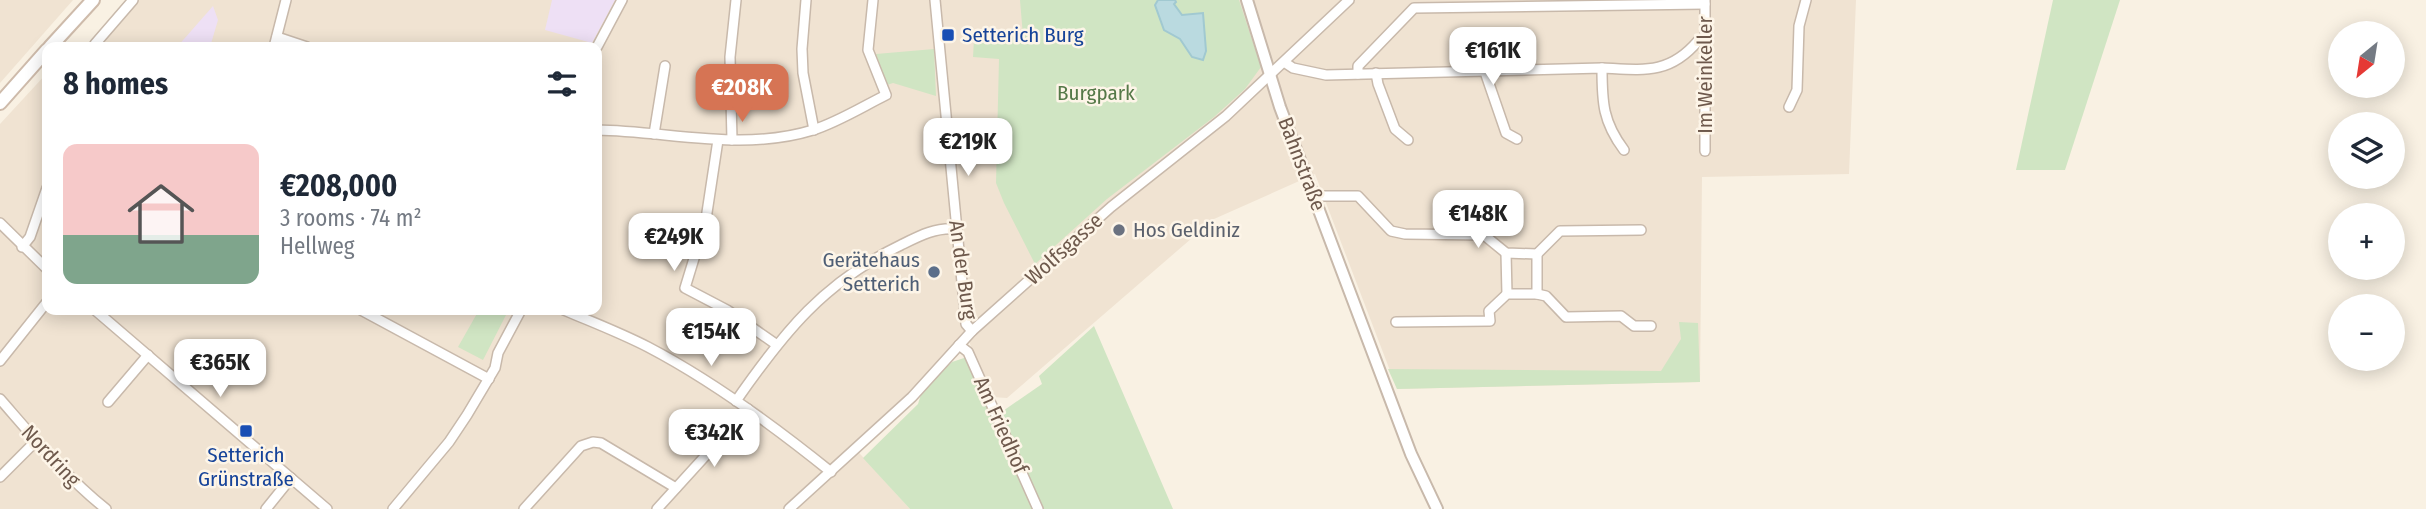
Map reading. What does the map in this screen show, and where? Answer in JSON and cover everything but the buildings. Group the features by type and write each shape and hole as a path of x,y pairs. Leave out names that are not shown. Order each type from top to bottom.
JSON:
{"main road":[{"path":"54,42 93,0"},
{"path":"0,103 42,56"}],"street":[{"path":"99,42 133,0"},
{"path":"276,42 286,0"},
{"path":"600,42 622,0"},
{"path":"732,140 730,57 736,0"},
{"path":"806,0 803,73 814,130"},
{"path":"602,130 630,130 732,140 771,138 814,130 886,95 868,50 873,0"},
{"name":"An der Burg","path":"935,0 966,324 972,331"},
{"name":"Bahnstraße","path":"1247,0 1269,76 1411,454 1437,509"},
{"name":"Wolfsgasse","path":"789,509 912,397 972,331 1111,207 1226,116 1349,0"},
{"path":"1789,107 1797,90 1799,26 1806,0"},
{"path":"1358,74 1358,66 1414,8 1705,2"},
{"name":"Im Weinkeller","path":"1705,2 1705,151"},
{"path":"277,37 292,42"},
{"path":"1284,62 1293,68 1326,75 1602,68 1644,70 1665,66 1685,57 1698,41 1706,42"},
{"path":"654,134 665,66"},
{"path":"1602,68 1602,103 1613,135 1624,150"},
{"path":"1485,72 1506,132 1517,139"},
{"path":"1376,73 1395,129 1408,140"},
{"path":"718,140 706,219 685,288 727,310 777,345"},
{"path":"1314,196 1358,196 1391,231 1405,234 1484,235 1506,253 1537,254"},
{"path":"22,247 30,237 42,202"},
{"path":"0,223 42,265"},
{"path":"736,401 777,345 818,299 865,264 921,235 943,228 956,229"},
{"path":"1537,294 1537,254 1560,231 1641,230"},
{"path":"1506,253 1507,294"},
{"path":"1396,322 1490,321 1489,311 1507,294 1537,294 1546,296 1566,317 1621,316 1634,326 1651,326"},
{"path":"0,361 42,308"},
{"path":"101,315 327,509"},
{"path":"370,315 489,379"},
{"path":"393,509 449,442 489,379 498,353 518,315"},
{"path":"575,315 647,347 736,401 831,472"},
{"name":"Am Friedhof","path":"960,345 968,352 1038,509"},
{"path":"108,402 148,355"},
{"name":"Nordring","path":"0,399 85,492 106,509"},
{"path":"657,509 748,409"},
{"path":"0,477 36,441"},
{"path":"524,509 581,446 593,442 601,443 676,488"},
{"path":"265,509 291,478"}],"shaded area":[{"path":"0,0 73,0 0,83"},
{"path":"139,0 1856,0 1849,174 1702,177 1700,382 1397,389 1315,174 1214,219 1007,398 992,397 968,333 925,381 852,445 910,509 0,509 0,124 42,78 42,315 602,315 602,42 102,42"},
{"path":"552,0 615,0 593,42 545,30"},
{"path":"213,6 218,20 211,42 181,42"}],"green space":[{"name":"Burgpark","path":"1020,0 1239,0 1261,67 1245,89 1214,117 1107,199 1035,264 996,183 999,59 973,57 974,39 1023,36"},
{"path":"2053,0 2120,0 2065,170 2016,170"},
{"path":"934,49 936,96 893,83 887,85 876,54"},
{"path":"476,315 506,315 483,360 458,347"},
{"path":"1679,322 1698,323 1700,382 1397,389 1388,369 1661,371 1681,339"},
{"path":"1094,326 1173,509 1042,509 1000,413 1042,384 1039,376"},
{"path":"967,357 1033,509 910,509 863,458 918,404 922,391 952,362"}],"water":[{"path":"1158,0 1175,0 1174,4 1182,15 1203,13 1206,51 1203,60 1192,57 1180,39 1164,30 1155,5"}],"place":[{"name":"Setterich Burg","path":"948,35"},
{"name":"Hos Geldiniz","path":"1119,230"},
{"name":"Gerätehaus Setterich","path":"934,272"},
{"name":"Setterich Grünstraße","path":"246,431"}]}
